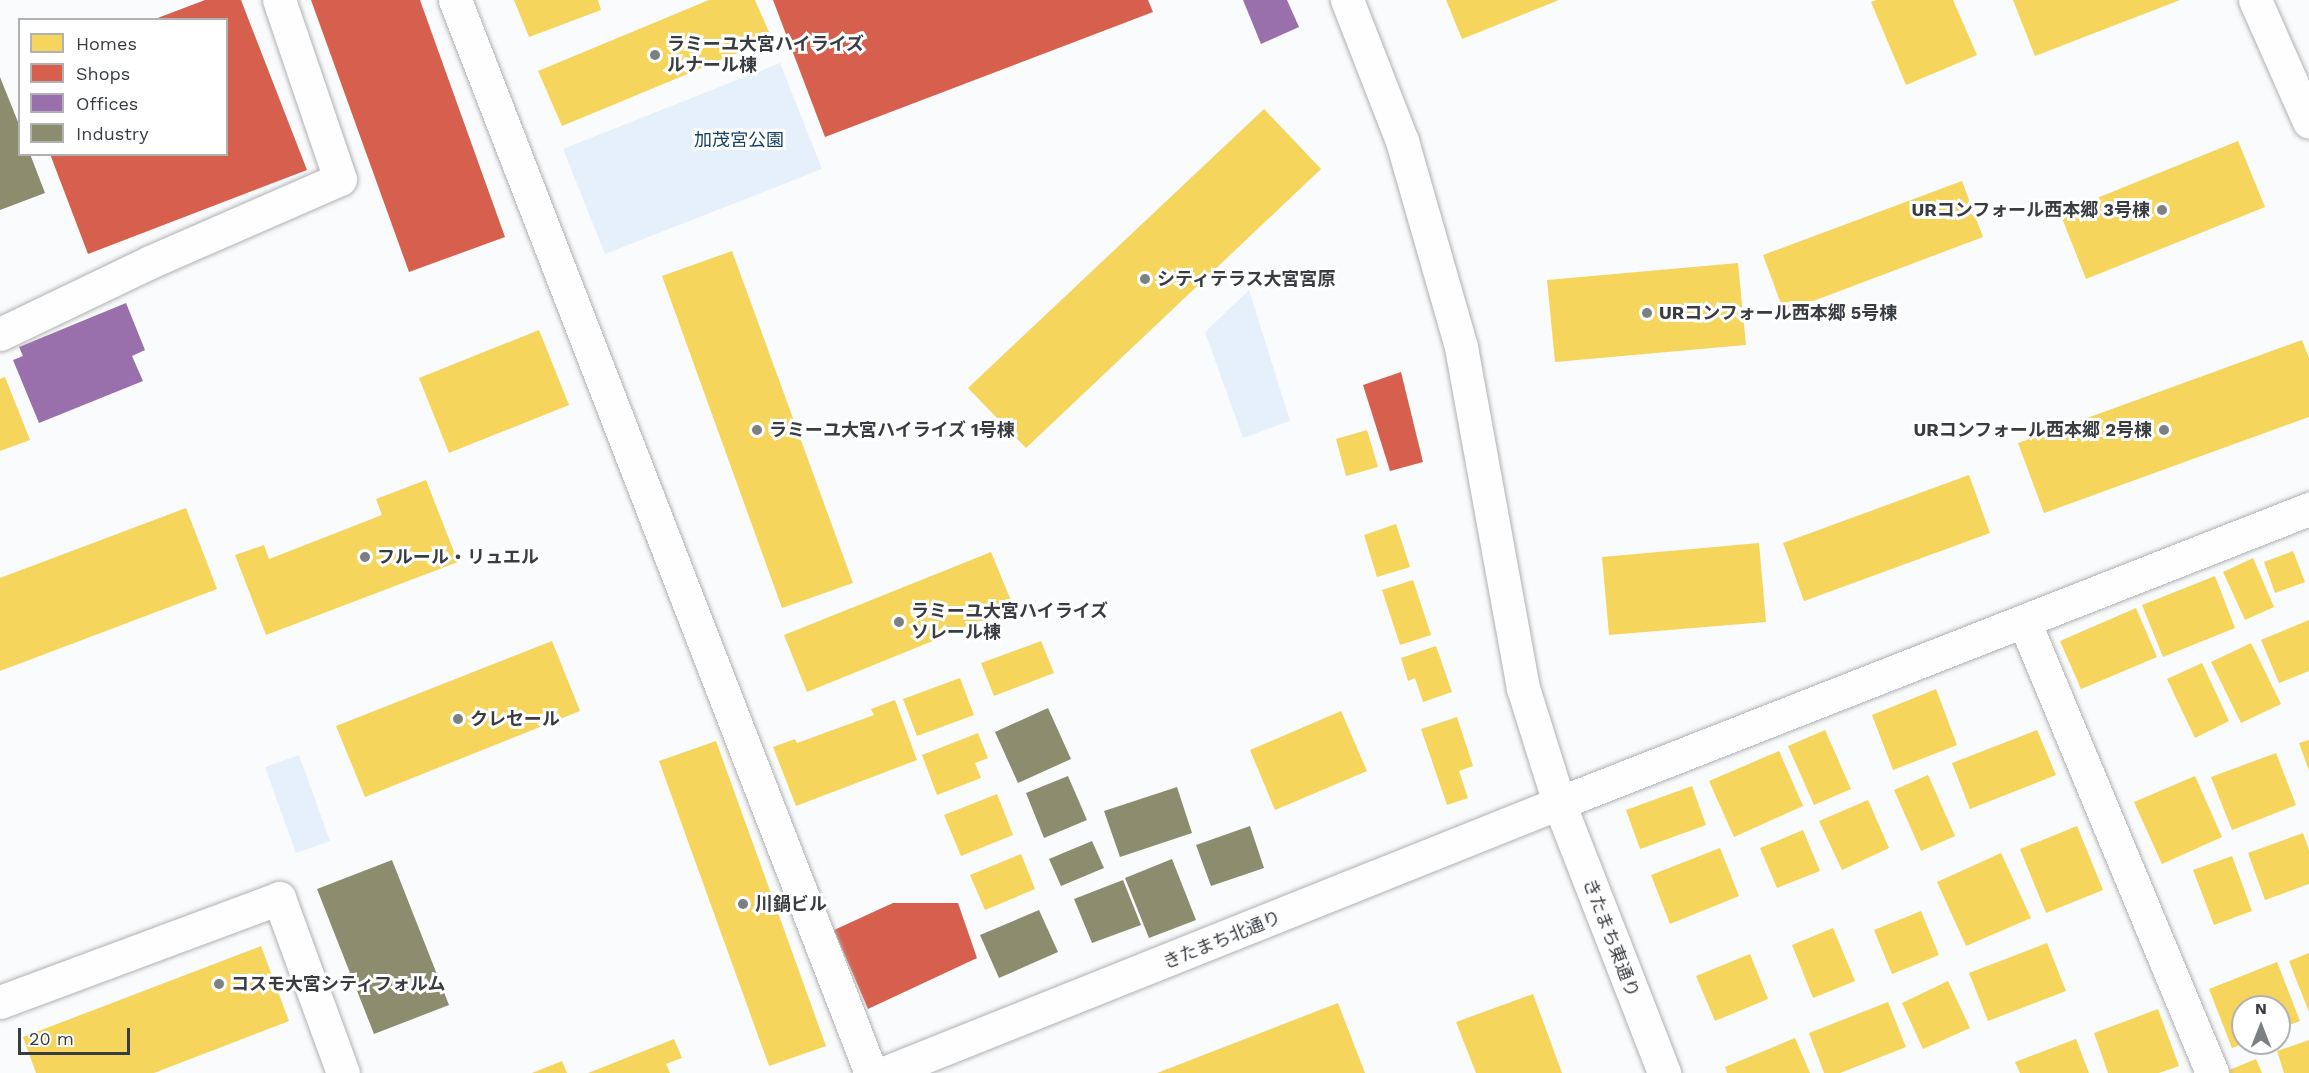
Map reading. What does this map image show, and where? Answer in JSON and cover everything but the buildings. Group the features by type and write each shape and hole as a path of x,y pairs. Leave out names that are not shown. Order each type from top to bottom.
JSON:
{"street":[{"path":"0,334 150,262 340,179 279,0"},
{"path":"455,0 871,1073"},
{"name":"きたまち東通り","path":"1347,0 1405,152 1461,347 1516,654 1559,803 1664,1073"},
{"path":"2255,0 2309,122"},
{"name":"きたまち北通り","path":"884,1073 1559,803 2309,509"},
{"path":"2024,621 2212,1073"},
{"path":"0,1002 279,898 343,1073"}],"green space":[{"name":"加茂宮公園","path":"780,63 822,169 605,254 563,149"},
{"path":"1249,290 1290,421 1243,438 1205,332"},
{"path":"299,755 330,841 296,853 265,767"}],"place":[{"name":"ラミーユ大宮ハイライズ ルナール棟","path":"655,55"},
{"name":"URコンフォール西本郷 3号棟","path":"2162,210"},
{"name":"シティテラス大宮宮原","path":"1145,279"},
{"name":"URコンフォール西本郷 5号棟","path":"1647,313"},
{"name":"ラミーユ大宮ハイライズ 1号棟","path":"757,430"},
{"name":"URコンフォール西本郷 2号棟","path":"2164,430"},
{"name":"フルール・リュエル","path":"365,557"},
{"name":"ラミーユ大宮ハイライズ ソレール棟","path":"899,622"},
{"name":"クレセール","path":"458,719"},
{"name":"川鍋ビル","path":"743,904"},
{"name":"コスモ大宮シティフォルム","path":"219,984"}]}
